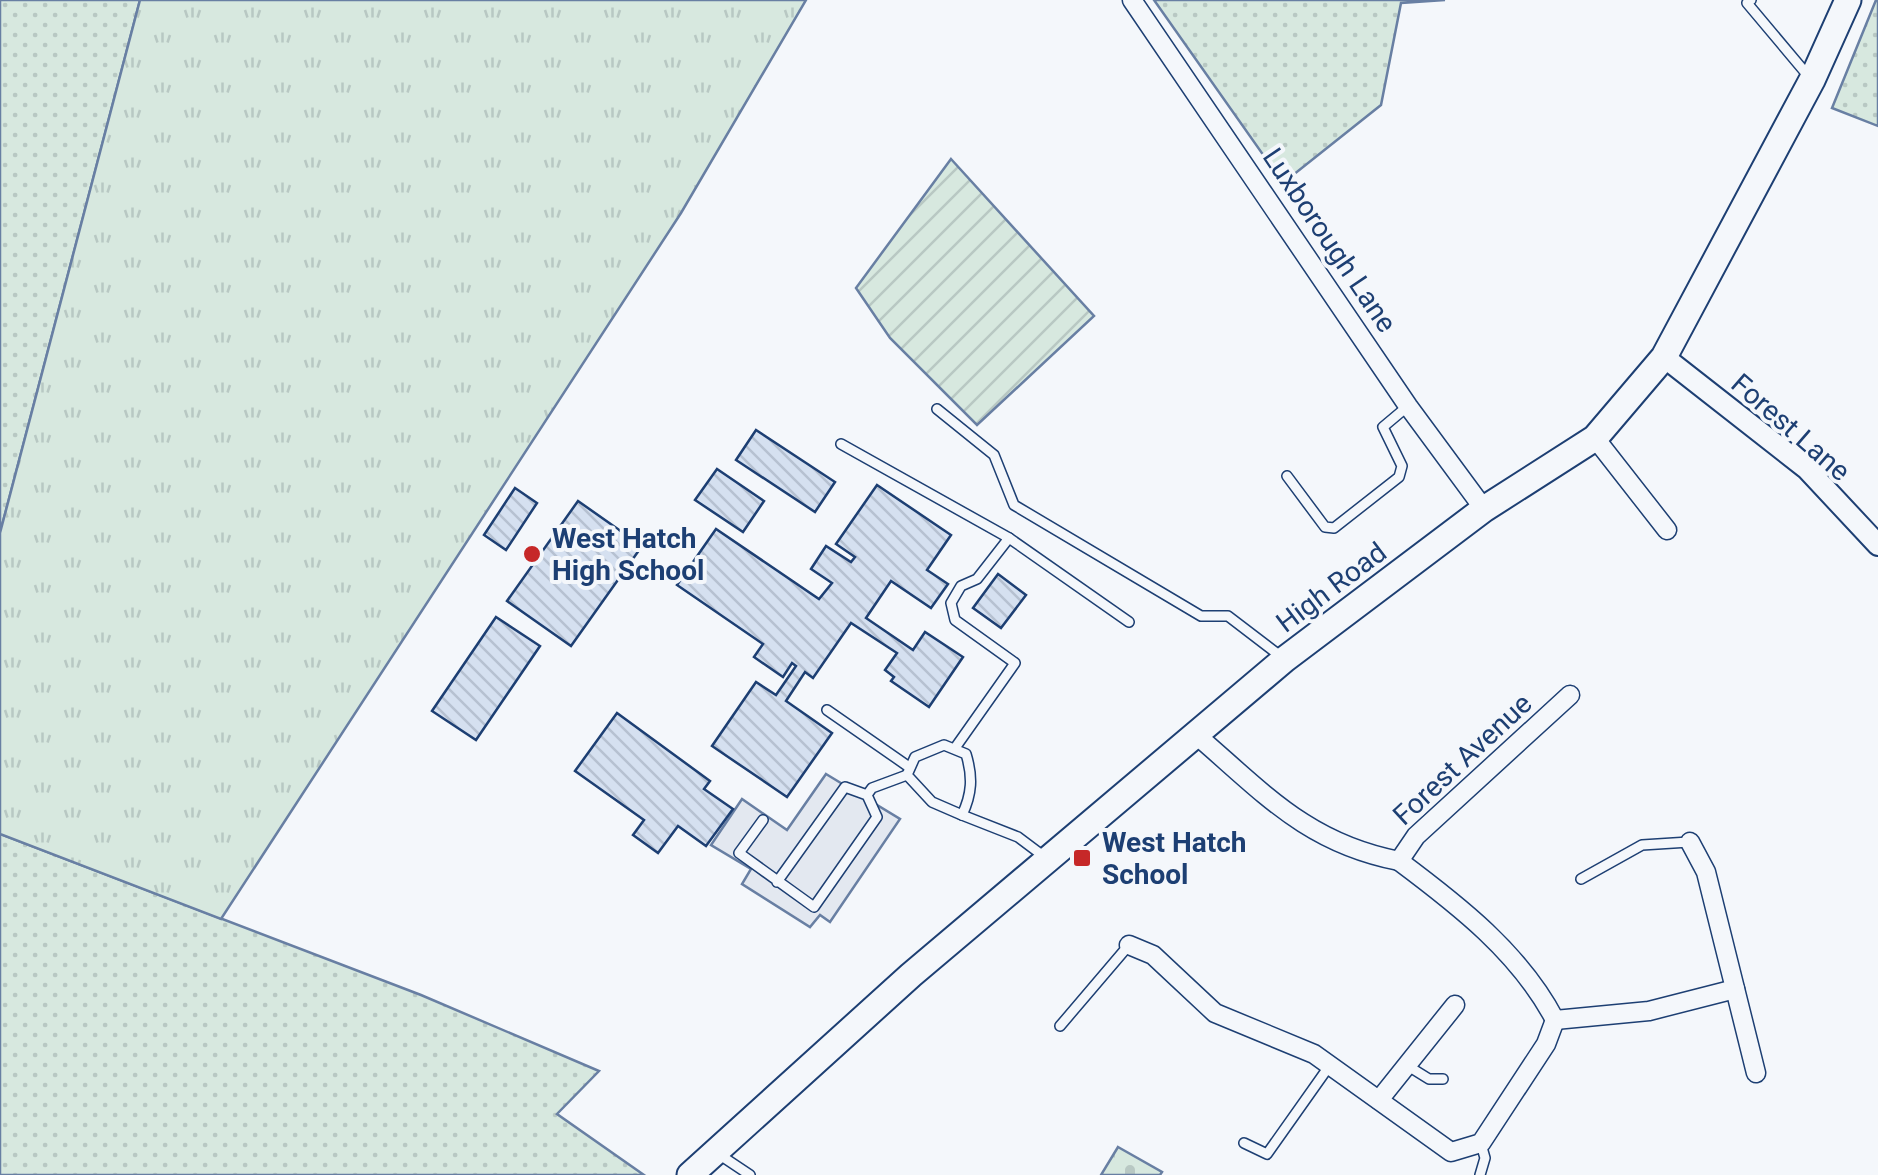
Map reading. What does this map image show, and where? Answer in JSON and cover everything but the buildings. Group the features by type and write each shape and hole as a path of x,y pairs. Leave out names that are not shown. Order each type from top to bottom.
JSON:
{"main road":[{"name":"High Road","path":"690,1175 910,975 1194,733 1484,509 1596,438 1664,357 1812,80 1848,0"}],"street":[{"name":"Luxborough Lane","path":"1132,0 1408,406 1484,509"},
{"name":"Forest Lane","path":"1664,357 1806,469 1878,545"},
{"path":"1596,438 1667,530"},
{"name":"Forest Avenue","path":"1194,733 1324,839 1399,860 1416,836 1570,696"},
{"path":"1690,842 1706,872 1756,1073"},
{"path":"1128,945 1153,955 1215,1013 1314,1054 1452,1152 1481,1144 1546,1044 1555,1020 1545,1001 1476,918 1399,860"},
{"path":"1555,1020 1648,1011 1735,989"},
{"path":"1379,1100 1455,1005"}],"lane":[{"path":"1751,0 1747,3 1812,80"},
{"path":"1286,476 1325,526 1334,528 1399,478 1402,466 1383,427 1408,406"},
{"path":"938,408 994,455 1014,505 1200,616 1228,616 1285,659"},
{"path":"841,444 1009,538 1130,622"},
{"path":"955,748 1015,663 954,620 950,602 961,586 977,580 1009,538"},
{"path":"827,710 908,771 932,802 1018,837 1048,860"},
{"path":"867,795 872,788 908,771 924,750 955,748 966,754 970,766 972,790 962,815"},
{"path":"763,820 739,853 777,882 814,907 877,817 867,795 845,787 777,882"},
{"path":"1582,880 1622,852 1642,845 1690,842"},
{"path":"1060,1026 1128,945"},
{"path":"1406,1064 1430,1080 1443,1079"},
{"path":"1244,1143 1268,1154 1330,1065"},
{"path":"724,1143 750,1175"},
{"path":"1480,1175 1485,1158 1481,1144"}],"green space":[{"path":"0,0 140,0 0,533"},
{"path":"140,0 806,0 681,213 221,919 0,834 0,533"},
{"path":"1154,0 1445,0 1401,3 1381,105 1283,183"},
{"path":"1878,0 1878,126 1832,108"},
{"path":"951,159 1094,316 977,425 890,338 856,288"},
{"path":"0,834 421,995 599,1071 557,1114 644,1175 0,1175"},
{"path":"1118,1147 1162,1172 1101,1175"}],"shaded area":[{"path":"826,774 900,819 830,922 820,915 810,927 742,884 751,869 711,845 742,799 787,830"}],"place":[{"name":"West Hatch High School","path":"532,554"},
{"name":"West Hatch School","path":"1082,858"}]}
